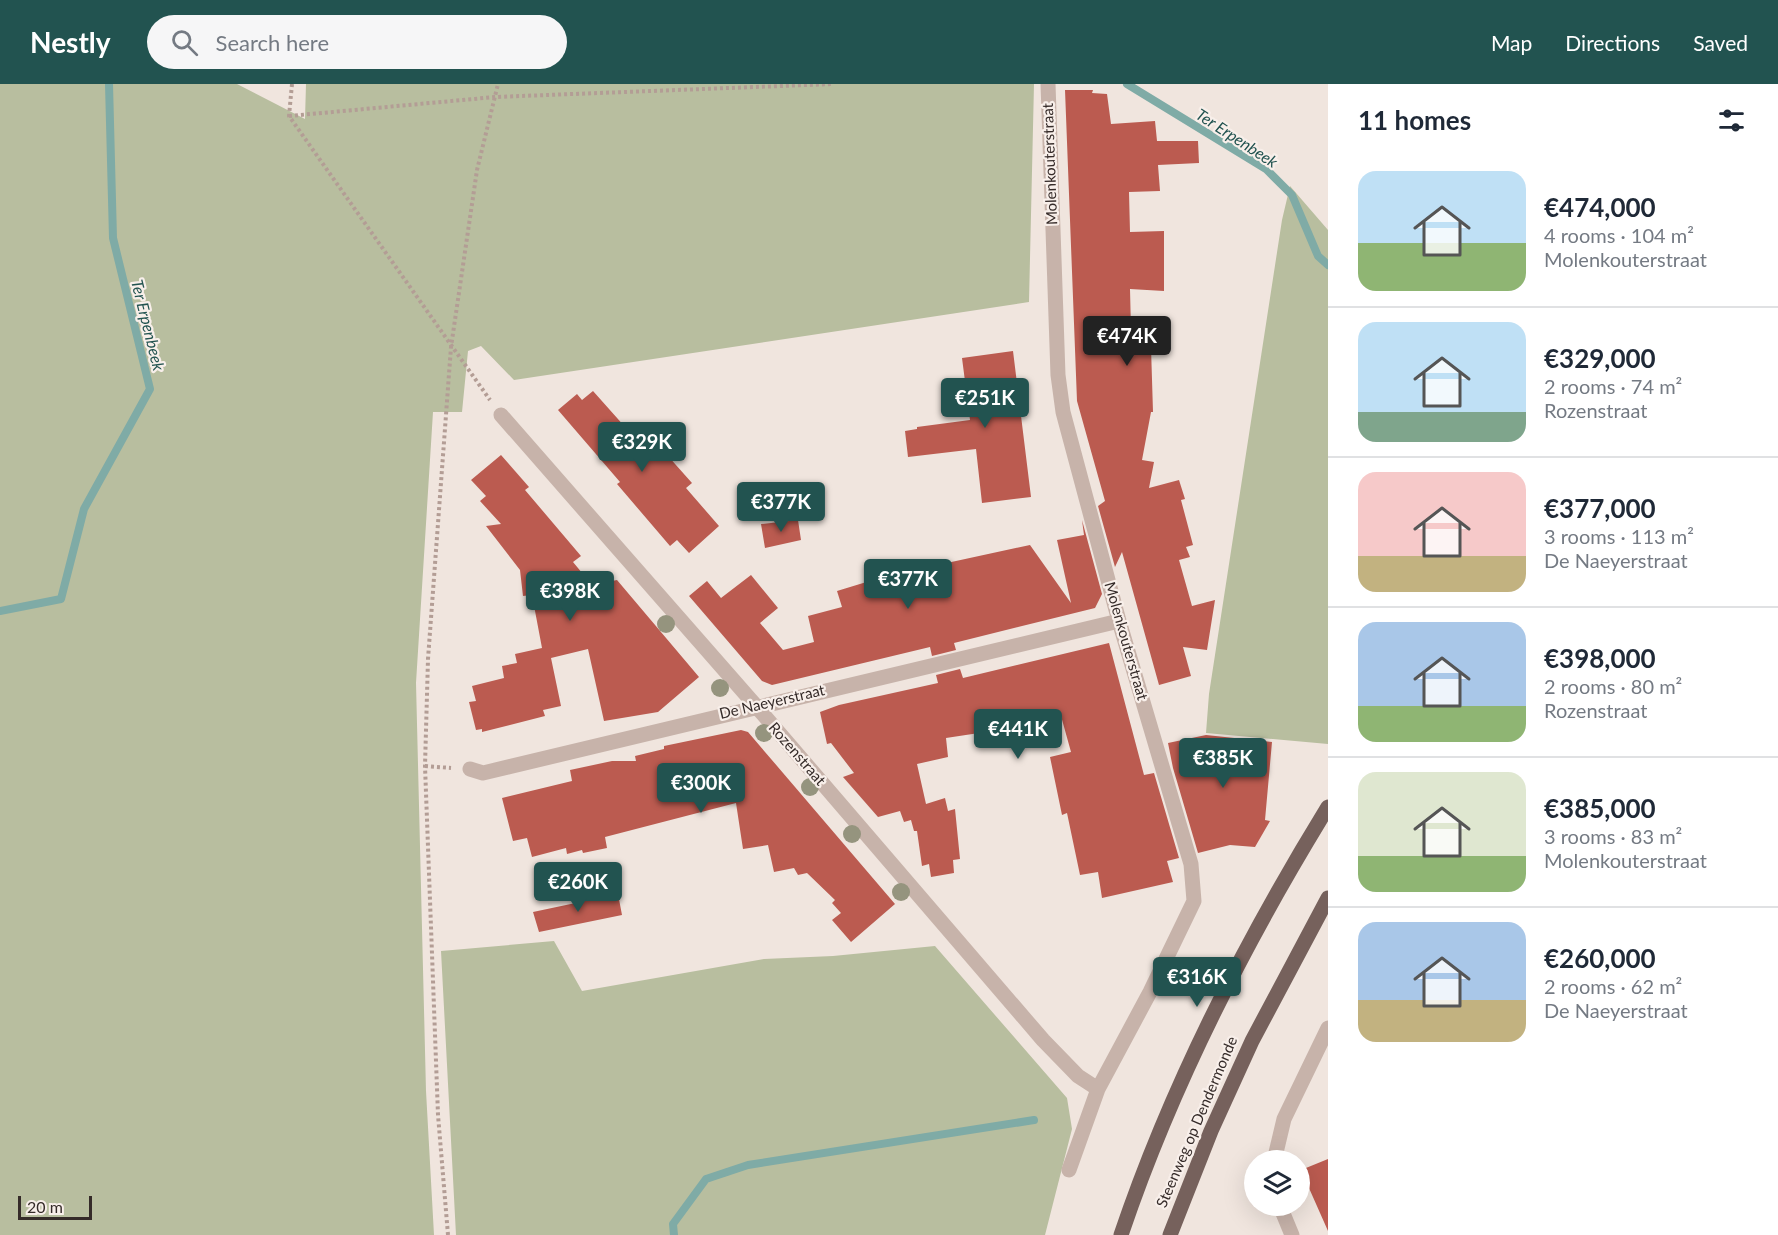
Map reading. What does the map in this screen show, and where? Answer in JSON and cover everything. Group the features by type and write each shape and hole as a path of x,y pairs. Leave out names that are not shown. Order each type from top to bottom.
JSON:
{"main road":[{"name":"Steenweg op Dendermonde","path":"1121,1235 1168,1108 1209,1021 1294,863 1328,807"},
{"name":"Steenweg op Dendermonde","path":"1170,1235 1211,1131 1252,1041 1328,898"}],"street":[{"name":"Molenkouterstraat","path":"1048,84 1058,375 1063,412 1119,621 1191,864 1194,901 1150,992 1098,1089 1069,1170"},
{"name":"Rozenstraat","path":"501,415 756,706 1043,1040 1078,1076 1098,1089"},
{"name":"De Naeyerstraat","path":"470,769 483,773 1119,621"},
{"path":"1277,1150 1284,1119 1328,1028"},
{"path":"1284,1216 1292,1235"}],"path":[{"path":"292,84 289,116 501,415"},
{"path":"448,1235 438,1115 425,766 428,659 451,347 477,170 498,84"},
{"path":"289,116 495,97 833,84"},
{"path":"425,766 470,769"}],"green space":[{"path":"0,84 237,84 305,119 306,84 1034,84 1029,302 514,380 481,346 468,351 462,412 433,412 416,683 426,1091 434,1235 0,1235"},
{"path":"1290,186 1328,230 1328,744 1206,733 1209,694 1282,220"},
{"path":"554,941 582,991 764,959 833,956 935,946 1067,1098 1072,1129 1045,1235 456,1235 441,951"}],"building":[{"path":"1065,90 1093,90 1092,93 1107,94 1111,124 1155,121 1157,141 1198,141 1199,163 1158,165 1160,191 1129,192 1130,232 1164,231 1164,291 1130,289 1131,330 1150,329 1147,347 1151,347 1153,412 1151,412 1142,460 1154,462 1149,488 1179,480 1185,499 1181,500 1193,545 1186,547 1190,557 1179,560 1192,606 1215,600 1207,650 1183,647 1191,676 1159,685 1122,552 1115,567 1098,506 1105,501 1077,401"},
{"path":"1013,351 1031,497 982,503 976,449 908,457 905,431 917,429 917,427 970,420 962,358"},
{"path":"593,391 642,446 651,437 692,483 686,488 719,526 689,553 677,540 670,546 617,484 620,482 558,410 577,394 582,400"},
{"path":"501,455 529,487 525,490 581,556 573,562 592,585 617,580 699,677 658,712 604,721 588,649 551,658 561,706 543,710 545,716 482,732 482,729 476,730 469,702 476,701 472,686 504,678 502,666 517,663 515,654 542,648 532,595 523,596 520,570 486,526 501,524 480,501 486,496 471,480"},
{"path":"798,520 801,540 765,548 761,524"},
{"path":"1082,520 1102,594 1095,608 954,643 956,650 932,656 930,647 772,685 762,681 689,596 707,581 721,598 751,575 778,608 760,623 783,650 814,642 808,616 842,607 837,591 873,580 871,573 898,566 899,569 910,566 910,571 1030,545 1071,603 1057,540 1084,535"},
{"path":"1109,643 1144,775 1154,773 1179,858 1167,861 1173,882 1102,898 1098,872 1080,875 1067,813 1062,815 1050,757 1071,752 1061,716 1030,724 1029,719 978,729 979,733 946,738 948,757 917,764 926,804 945,798 948,811 955,809 960,859 953,860 954,873 931,877 929,864 922,866 917,831 914,831 911,820 904,822 900,811 878,817 843,777 854,773 831,743 827,744 820,712 839,705 938,683 936,675 960,669 963,678"},
{"path":"741,730 748,732 895,904 851,942 832,920 841,913 832,903 835,900 807,873 798,875 794,868 774,872 768,845 743,849 736,803 605,837 607,848 583,853 582,850 567,854 566,848 532,857 527,838 513,841 502,798 572,781 570,770 612,761 636,761 635,756 664,749 664,746"},
{"path":"1206,735 1272,742 1265,820 1270,821 1255,847 1230,845 1198,853 1168,743"},
{"path":"618,894 622,915 539,932 533,912"},
{"path":"1328,1159 1328,1231 1310,1190 1310,1166"}],"waterway":[{"name":"Ter Erpenbeek","path":"0,611 61,599 84,509 150,389 113,238 109,84"},
{"name":"Ter Erpenbeek","path":"1127,84 1266,169 1292,195 1318,256 1328,265"},
{"path":"674,1235 673,1224 706,1179 748,1165 1034,1120"}]}
